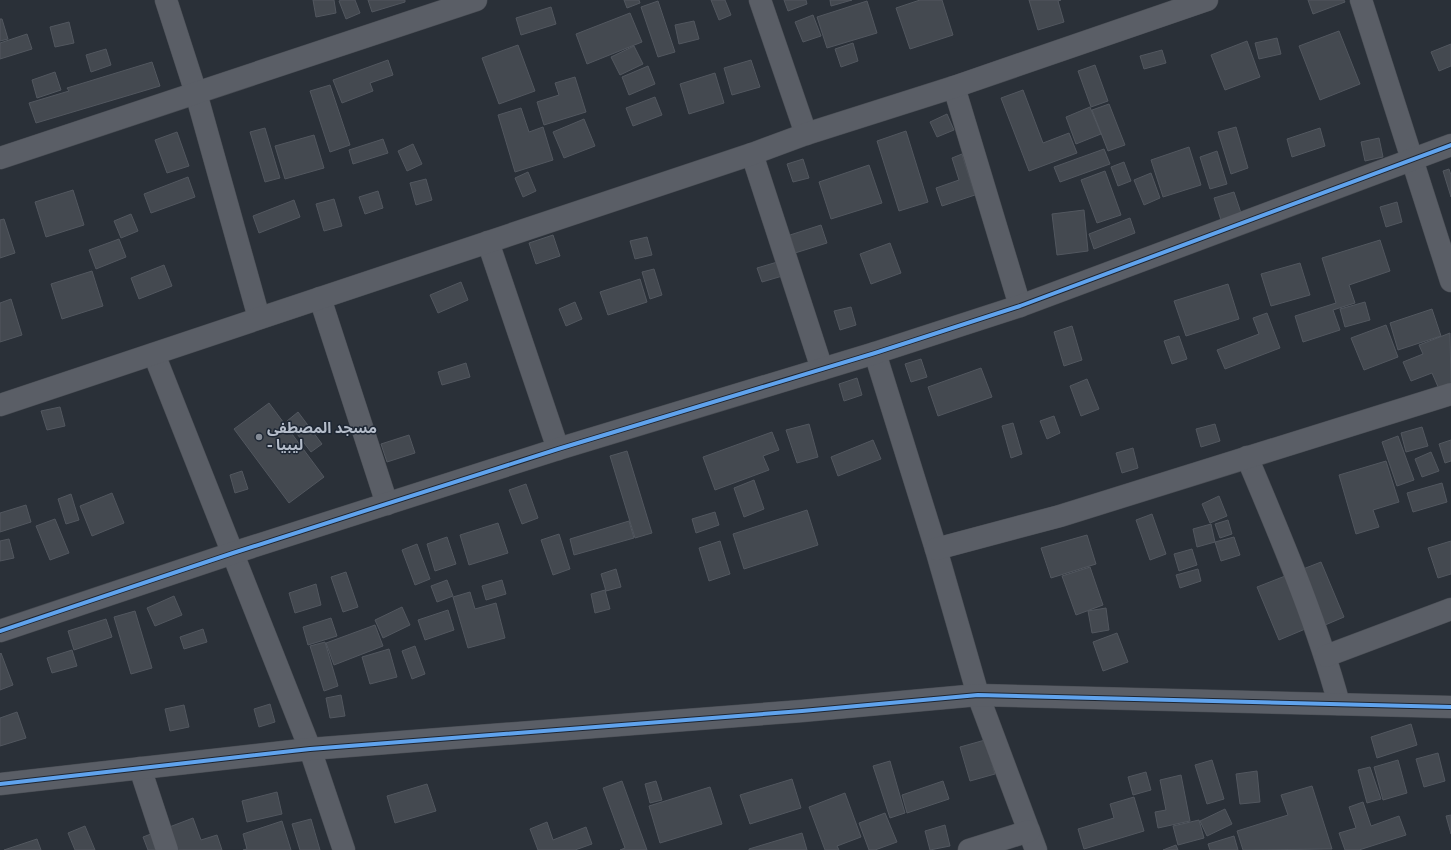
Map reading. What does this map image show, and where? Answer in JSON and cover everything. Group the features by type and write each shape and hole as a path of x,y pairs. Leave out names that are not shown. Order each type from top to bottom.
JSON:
{"street":[{"path":"166,0 196,94 259,318"},
{"path":"0,158 476,0"},
{"path":"760,0 806,134"},
{"path":"0,405 752,154 806,134 954,87 1207,0"},
{"path":"1361,0 1451,281"},
{"path":"954,87 1020,306"},
{"path":"0,631 233,553 558,449 875,353 1020,306 1451,146"},
{"path":"752,154 822,369"},
{"path":"488,242 558,449"},
{"path":"320,298 387,504"},
{"path":"875,353 936,549 978,694 1032,841 969,850"},
{"path":"154,354 310,749 344,850"},
{"path":"936,549 1060,516 1451,394"},
{"path":"1247,457 1287,553 1326,656 1339,704"},
{"path":"1326,656 1451,609"},
{"path":"0,784 310,749 802,711 978,694 1451,707"},
{"path":"140,768 167,850"}],"building":[{"path":"313,0 334,0 336,13 316,17"},
{"path":"355,0 360,13 346,19 339,1"},
{"path":"368,0 405,0 405,2 372,12"},
{"path":"624,0 639,0 640,3 627,8"},
{"path":"711,0 725,0 731,15 719,20"},
{"path":"784,0 806,0 807,4 788,11"},
{"path":"830,0 852,0 831,6"},
{"path":"920,0 942,0 953,35 910,49 896,8"},
{"path":"1029,0 1061,0 1058,1 1064,22 1038,30"},
{"path":"1308,0 1344,0 1345,2 1313,14"},
{"path":"658,1 675,52 658,57 641,7"},
{"path":"867,1 877,33 827,48 817,17"},
{"path":"551,7 556,24 521,35 516,18"},
{"path":"630,13 642,42 587,64 576,34"},
{"path":"813,15 821,36 803,42 795,22"},
{"path":"0,19 2,19 8,39 0,41"},
{"path":"694,21 699,39 679,44 675,25"},
{"path":"69,22 74,43 55,47 50,27"},
{"path":"1339,31 1360,84 1320,100 1299,46"},
{"path":"27,34 32,49 0,59 0,43"},
{"path":"1277,38 1281,54 1259,59 1255,43"},
{"path":"1247,41 1260,77 1225,90 1211,55"},
{"path":"853,43 858,61 841,67 835,49"},
{"path":"1451,44 1451,66 1439,71 1431,52"},
{"path":"518,45 535,91 499,104 482,58"},
{"path":"634,46 643,64 620,75 611,57"},
{"path":"106,49 111,65 91,72 86,55"},
{"path":"1162,50 1166,63 1144,69 1140,56"},
{"path":"388,60 393,75 370,83 373,91 342,103 333,80"},
{"path":"751,60 760,87 732,95 724,68"},
{"path":"152,62 160,86 36,123 29,103 69,91 67,88"},
{"path":"1095,65 1108,101 1091,107 1078,71"},
{"path":"648,66 655,84 629,95 622,77"},
{"path":"55,72 61,90 37,98 32,80"},
{"path":"715,73 724,103 689,114 680,84"},
{"path":"575,77 586,112 544,125 537,102 559,95 555,83"},
{"path":"330,85 350,145 330,152 310,91"},
{"path":"1023,90 1043,143 1069,133 1077,153 1029,171 1001,98"},
{"path":"655,97 662,115 633,126 626,108"},
{"path":"1109,104 1125,145 1108,151 1092,110"},
{"path":"1090,107 1101,134 1076,144 1066,117"},
{"path":"521,108 529,132 543,127 553,160 515,172 498,115"},
{"path":"947,114 954,130 937,137 930,122"},
{"path":"584,119 595,146 564,158 553,132"},
{"path":"1236,127 1248,168 1231,174 1218,132"},
{"path":"265,128 280,178 265,182 250,132"},
{"path":"1320,128 1325,146 1292,157 1287,139"},
{"path":"906,131 928,202 899,211 877,141"},
{"path":"177,132 189,166 167,173 155,140"},
{"path":"314,135 324,168 285,179 275,146"},
{"path":"1379,138 1383,157 1365,161 1361,142"},
{"path":"383,139 388,153 353,164 349,150"},
{"path":"413,144 422,164 407,171 398,151"},
{"path":"1189,147 1201,185 1163,197 1151,160"},
{"path":"1104,149 1110,164 1060,182 1054,167"},
{"path":"1217,151 1227,184 1210,189 1200,157"},
{"path":"962,154 975,195 942,206 936,188 959,180 952,158"},
{"path":"803,159 809,178 793,182 787,164"},
{"path":"1124,162 1131,181 1118,186 1111,167"},
{"path":"869,165 882,203 831,219 819,182"},
{"path":"1449,169 1451,175 1451,197 1443,171"},
{"path":"1105,171 1121,215 1097,223 1081,180"},
{"path":"528,172 536,191 523,197 515,178"},
{"path":"1151,173 1160,198 1144,205 1134,180"},
{"path":"188,177 195,197 151,213 144,194"},
{"path":"426,179 432,200 416,205 410,183"},
{"path":"73,190 84,225 46,237 35,202"},
{"path":"378,191 383,208 365,214 359,197"},
{"path":"1234,192 1241,213 1221,220 1214,198"},
{"path":"334,199 342,226 324,231 316,204"},
{"path":"294,200 300,217 259,233 253,216"},
{"path":"1397,202 1402,222 1386,227 1380,207"},
{"path":"1084,210 1088,251 1057,255 1052,214"},
{"path":"131,214 138,231 121,238 114,221"},
{"path":"1130,218 1135,233 1094,249 1089,234"},
{"path":"4,219 15,253 0,258 0,220"},
{"path":"821,225 827,243 795,253 790,235"},
{"path":"553,235 560,256 536,264 529,243"},
{"path":"647,237 652,255 635,259 630,241"},
{"path":"119,239 126,257 96,269 89,250"},
{"path":"1380,240 1390,271 1349,285 1355,303 1333,310 1340,330 1303,342 1295,316 1336,303 1322,258"},
{"path":"890,243 901,273 871,284 860,254"},
{"path":"791,258 796,272 762,282 757,268"},
{"path":"1300,263 1310,295 1271,306 1261,274"},
{"path":"164,265 172,286 139,299 131,278"},
{"path":"654,269 662,295 650,299 642,272"},
{"path":"92,271 103,306 62,319 51,284"},
{"path":"640,279 647,302 608,315 600,292"},
{"path":"461,282 468,300 438,313 430,295"},
{"path":"1228,284 1239,319 1186,336 1174,301"},
{"path":"11,299 22,335 0,342 0,303"},
{"path":"575,302 582,319 566,326 559,309"},
{"path":"1365,302 1370,320 1345,327 1340,309"},
{"path":"851,307 856,325 840,330 834,311"},
{"path":"1432,309 1441,336 1398,350 1390,323"},
{"path":"1267,313 1280,348 1225,369 1217,350 1259,334 1253,318"},
{"path":"1386,325 1398,357 1364,370 1351,338"},
{"path":"1072,326 1082,360 1064,366 1054,332"},
{"path":"1450,333 1451,385 1439,389 1432,373 1411,381 1403,362 1423,354 1419,345"},
{"path":"1179,336 1187,359 1172,364 1164,341"},
{"path":"921,359 927,377 911,382 905,364"},
{"path":"466,363 470,377 442,385 438,372"},
{"path":"981,368 992,397 938,416 928,387"},
{"path":"857,378 862,395 844,401 839,384"},
{"path":"1087,379 1099,409 1081,416 1070,386"},
{"path":"269,403 324,477 289,503 234,429"},
{"path":"60,407 65,426 47,430 41,411"},
{"path":"298,412 322,444 311,452 287,421"},
{"path":"1054,416 1060,433 1047,439 1040,421"},
{"path":"1013,423 1022,454 1011,458 1002,426"},
{"path":"809,424 818,457 797,463 786,430"},
{"path":"1215,424 1220,441 1201,447 1196,429"},
{"path":"1422,427 1428,446 1406,452 1401,433"},
{"path":"772,432 779,450 763,456 769,470 715,490 703,457"},
{"path":"409,435 415,453 387,462 381,444"},
{"path":"1398,436 1414,480 1397,486 1382,442"},
{"path":"873,440 881,459 838,476 831,457"},
{"path":"1451,440 1451,461 1445,463 1439,444"},
{"path":"1133,448 1138,468 1122,473 1116,453"},
{"path":"627,451 652,533 635,538 610,456"},
{"path":"1431,452 1439,471 1422,477 1415,459"},
{"path":"1386,461 1399,502 1373,510 1379,527 1356,534 1339,475"},
{"path":"242,471 248,489 235,493 230,475"},
{"path":"754,480 764,509 744,517 734,488"},
{"path":"1442,483 1447,502 1413,512 1407,493"},
{"path":"526,484 538,518 522,524 509,490"},
{"path":"112,493 124,523 92,536 80,506"},
{"path":"71,494 79,520 66,524 58,499"},
{"path":"1219,496 1227,516 1210,523 1202,504"},
{"path":"26,505 31,522 0,532 0,513"},
{"path":"807,510 818,545 744,569 733,534"},
{"path":"715,512 719,525 696,533 692,519"},
{"path":"1152,514 1166,554 1150,560 1136,520"},
{"path":"55,519 69,553 50,560 36,526"},
{"path":"1228,520 1232,534 1220,538 1215,524"},
{"path":"629,521 634,538 574,555 570,539"},
{"path":"498,523 508,553 469,565 460,535"},
{"path":"1211,524 1215,542 1197,547 1193,529"},
{"path":"559,534 570,569 553,575 541,540"},
{"path":"1087,535 1096,564 1051,578 1041,548"},
{"path":"447,537 456,564 435,571 427,544"},
{"path":"1234,537 1240,555 1221,561 1215,542"},
{"path":"9,539 14,558 0,561 0,541"},
{"path":"720,541 730,574 709,581 699,548"},
{"path":"1451,541 1451,574 1438,578 1428,548"},
{"path":"417,544 430,579 415,585 402,550"},
{"path":"1192,549 1197,565 1179,571 1174,554"},
{"path":"1321,562 1344,617 1311,631 1310,627 1279,640 1257,587"},
{"path":"1090,567 1103,605 1076,615 1062,576"},
{"path":"616,569 621,587 606,591 601,574"},
{"path":"1198,569 1201,581 1180,588 1176,575"},
{"path":"346,572 358,607 343,612 331,577"},
{"path":"447,580 453,596 437,602 431,586"},
{"path":"502,580 506,594 486,600 482,586"},
{"path":"316,584 321,605 295,613 289,593"},
{"path":"605,590 610,609 595,613 591,594"},
{"path":"470,592 475,609 496,603 505,638 468,648 453,597"},
{"path":"174,596 182,615 155,626 147,608"},
{"path":"402,607 410,625 383,638 375,620"},
{"path":"1106,608 1109,630 1092,633 1088,611"},
{"path":"448,610 454,630 425,640 418,620"},
{"path":"135,611 152,668 131,674 114,617"},
{"path":"331,618 337,636 308,645 303,627"},
{"path":"106,619 112,637 74,650 68,631"},
{"path":"375,625 383,646 334,665 326,643"},
{"path":"203,629 207,642 184,649 180,637"},
{"path":"1117,633 1128,662 1103,671 1093,642"},
{"path":"325,642 338,686 324,691 310,646"},
{"path":"415,646 425,674 412,679 402,651"},
{"path":"389,649 397,677 370,684 362,657"},
{"path":"72,650 77,666 52,673 47,658"},
{"path":"1,653 13,685 0,690 0,654"},
{"path":"341,695 345,716 330,718 326,698"},
{"path":"270,704 275,722 259,727 254,709"},
{"path":"184,705 189,727 170,731 165,709"},
{"path":"17,712 26,738 0,746 0,718"},
{"path":"1411,724 1417,745 1377,758 1371,737"},
{"path":"985,740 995,774 970,781 960,747"},
{"path":"1438,753 1445,781 1424,787 1416,759"},
{"path":"1212,760 1224,799 1207,804 1195,765"},
{"path":"1398,760 1407,793 1383,800 1374,767"},
{"path":"890,761 905,813 890,818 873,766"},
{"path":"1370,767 1381,799 1367,803 1358,770"},
{"path":"1257,771 1260,802 1240,804 1236,774"},
{"path":"1146,772 1151,790 1133,795 1128,777"},
{"path":"1181,775 1190,821 1158,828 1155,812 1166,810 1160,780"},
{"path":"792,779 801,808 750,824 740,795"},
{"path":"622,781 647,850 620,850 625,848 603,788"},
{"path":"656,781 662,800 650,803 645,784"},
{"path":"943,781 949,799 907,813 902,795"},
{"path":"427,784 436,811 395,823 387,796"},
{"path":"1312,786 1332,849 1243,850 1237,831 1288,815 1281,795"},
{"path":"710,787 722,824 660,843 649,806"},
{"path":"277,792 282,814 247,822 242,801"},
{"path":"845,793 861,837 837,846 839,850 825,850 809,807"},
{"path":"1134,797 1144,831 1084,849 1078,829 1114,818 1110,804"},
{"path":"1363,802 1371,826 1399,816 1406,835 1359,850 1345,850 1339,833 1356,828 1349,807"},
{"path":"1225,809 1232,824 1207,836 1200,821"},
{"path":"885,813 897,842 875,850 869,850 859,823"},
{"path":"1451,815 1451,834 1446,816"},
{"path":"193,818 201,840 217,835 222,850 148,850 143,837"},
{"path":"311,819 320,850 300,850 292,824"},
{"path":"1199,820 1204,838 1178,845 1173,826"},
{"path":"282,821 291,850 243,850 247,849 243,834"},
{"path":"547,822 553,840 586,827 592,844 575,850 538,850 530,829"},
{"path":"945,825 950,846 930,850 925,831"},
{"path":"85,826 95,850 75,850 68,833"},
{"path":"802,833 807,850 749,850 749,849"},
{"path":"1234,836 1238,850 1210,850 1208,844"},
{"path":"37,839 41,850 4,850"},
{"path":"1176,845 1178,850 1163,850"}],"cycle path":[{"path":"0,631 233,553 558,449 875,353 1020,306 1451,145"},
{"path":"0,784 310,749 802,711 978,695 1451,707"}],"place":[{"name":"مسجد المصطفى - ليبيا","path":"259,437"}]}
